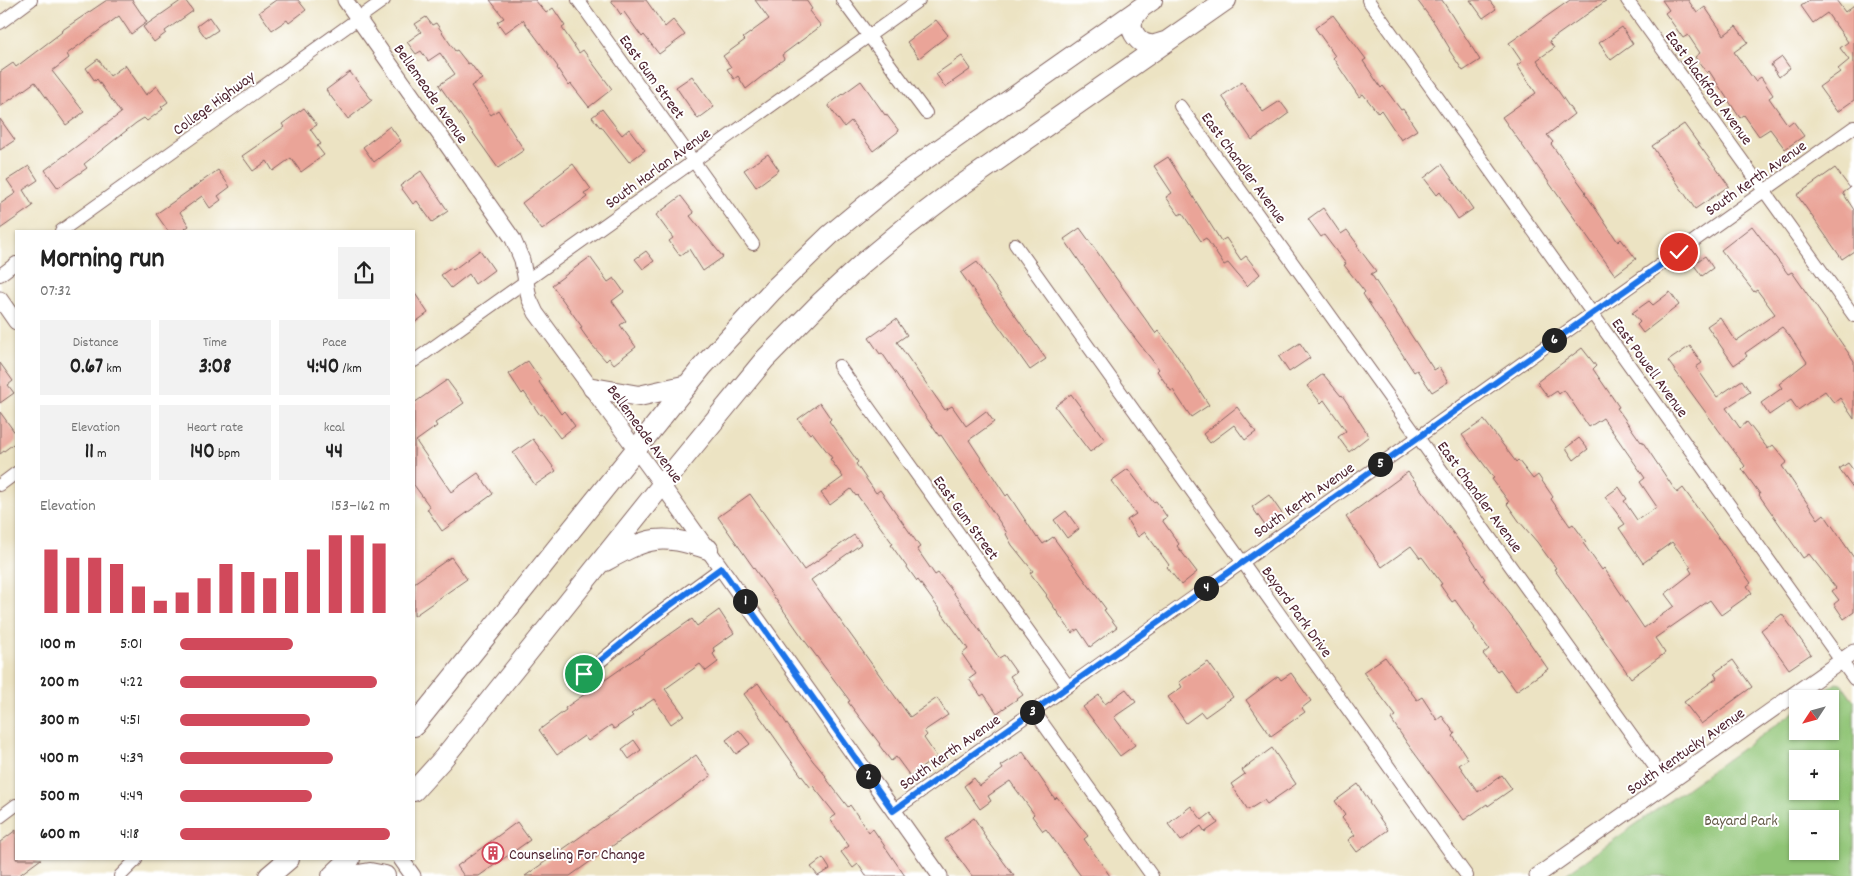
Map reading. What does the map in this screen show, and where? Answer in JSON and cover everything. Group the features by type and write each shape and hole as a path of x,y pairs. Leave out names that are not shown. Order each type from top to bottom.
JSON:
{"highway":[{"path":"415,790 442,760 598,564 766,359 822,301 864,262 948,194 1226,0"},
{"path":"1146,4 1132,21 1136,36 1142,43 1150,46 1165,42"},
{"path":"415,725 688,385 772,291 830,235 900,177 1146,4"},
{"path":"592,388 639,396 688,385"},
{"path":"598,564 635,545 666,538 682,540 708,550"},
{"path":"269,876 288,860"},
{"path":"332,876 349,860"},
{"path":"352,876 370,873 385,876"}],"street":[{"path":"0,23 31,0"},
{"name":"Bellemeade Avenue","path":"345,0 513,239 522,260 529,298 536,313 662,485 940,876"},
{"name":"College Highway","path":"62,230 384,0"},
{"name":"East Gum Street","path":"578,0 753,244"},
{"path":"842,0 926,113"},
{"name":"South Harlan Avenue","path":"415,360 919,0"},
{"name":"East Powell Avenue","path":"1368,0 1592,313 1848,657 1854,679"},
{"name":"East Blackford Avenue","path":"1627,0 1854,316"},
{"name":"East Chandler Avenue","path":"1180,106 1667,784"},
{"name":"South Kerth Avenue","path":"893,811 1854,127"},
{"name":"Bayard Park Drive","path":"1015,244 1467,876"},
{"path":"0,275 15,265"},
{"path":"0,299 15,321"},
{"name":"East Gum Street","path":"839,366 1068,686"},
{"path":"0,485 15,474"},
{"path":"584,674 650,620 721,568"},
{"name":"South Kentucky Avenue","path":"1537,876 1848,657"},
{"path":"1034,711 1152,876"},
{"path":"0,817 15,806"},
{"path":"120,876 136,860"},
{"path":"402,860 413,876"}],"green space":[{"name":"Bayard Park","path":"1836,683 1842,684 1854,701 1854,876 1563,876 1789,716 1789,740 1839,740 1839,690 1826,690"}],"building":[{"path":"107,0 132,0 147,22 131,34 119,16 67,54 69,58 52,71 84,112 66,125 35,82 0,107 0,72 13,63 16,67 61,31"},
{"path":"182,0 185,0 193,11 165,31 166,33 154,42 143,27"},
{"path":"276,0 298,0 306,10 289,23 287,20 272,30 259,12"},
{"path":"490,0 535,0 546,13 553,8 565,26 562,28 579,53 583,50 612,89 589,107 571,84 569,86 558,67 523,20 505,33 497,22 504,18"},
{"path":"611,0 646,0 665,27 673,20 685,35 659,54 644,35 642,37 624,12 621,15"},
{"path":"755,0 806,0 812,9 809,11 821,26 782,55 784,59 746,89 738,76 734,79 727,69 731,67 723,56 769,19"},
{"path":"1417,0 1442,0 1480,60 1463,71 1435,24"},
{"path":"1470,0 1489,0 1496,9 1483,18"},
{"path":"1570,0 1607,0 1549,41 1554,48 1537,60 1574,114 1547,135 1553,142 1551,144 1586,192 1618,242 1621,239 1636,259 1615,275 1502,117 1536,93 1517,65 1522,62 1509,43"},
{"path":"1662,0 1688,0 1697,13 1705,7 1724,35 1736,26 1748,42 1734,52 1755,81 1761,77 1773,95 1769,98 1788,125 1793,121 1804,136 1785,149 1770,129 1759,136 1744,115 1740,118 1709,71 1707,73 1695,57 1700,53 1688,35 1683,38 1665,13 1669,10"},
{"path":"1810,0 1836,0 1845,12 1854,5 1854,100 1837,112 1819,87 1840,72 1838,69 1849,60 1840,48 1848,42 1827,13 1813,23 1801,6"},
{"path":"1333,15 1366,59 1363,61 1381,88 1383,86 1401,110 1403,109 1417,130 1401,140 1381,110 1378,113 1363,94 1359,97 1333,58 1335,56 1315,28"},
{"path":"209,17 218,30 206,38 197,26"},
{"path":"426,17 432,25 436,23 455,51 457,50 468,64 470,63 482,79 471,86 491,115 498,110 524,150 498,168 439,85 455,74 440,53 428,61 421,51 416,54 407,42 421,32 415,24"},
{"path":"936,20 948,35 919,58 907,42"},
{"path":"1622,27 1633,44 1611,60 1599,43"},
{"path":"962,56 971,69 945,87 936,74"},
{"path":"1782,57 1790,68 1779,77 1771,65"},
{"path":"98,59 110,76 125,65 146,95 157,86 168,102 161,107 163,109 147,121 144,118 136,123 84,164 87,168 58,188 45,170 121,113 97,79 95,81 86,68"},
{"path":"350,72 372,100 348,119 326,90"},
{"path":"692,76 714,107 698,119 676,87"},
{"path":"861,81 899,131 873,151 851,121 844,127 828,105"},
{"path":"1242,82 1263,112 1280,101 1289,113 1252,140 1222,96"},
{"path":"304,108 317,125 310,129 321,144 317,146 324,155 301,172 291,158 273,171 267,161 253,171 242,156 284,127 282,124"},
{"path":"602,109 622,135 629,129 645,150 629,162 592,117"},
{"path":"0,119 15,140 0,150"},
{"path":"1684,124 1729,186 1695,209 1652,146"},
{"path":"390,126 401,141 374,162 363,147"},
{"path":"768,154 779,170 756,187 744,170"},
{"path":"1168,157 1221,241 1226,238 1241,260 1246,256 1260,274 1247,286 1228,263 1224,265 1206,238 1201,241 1182,213 1179,215 1166,197 1172,193 1154,166"},
{"path":"573,164 591,189 584,193 587,197 542,230 522,203"},
{"path":"1442,164 1473,209 1458,219 1440,192 1437,195 1424,178"},
{"path":"29,166 38,180 23,190 33,206 0,229 0,204 16,193 7,180"},
{"path":"1835,168 1850,188 1843,193 1854,210 1854,251 1842,259 1797,195"},
{"path":"218,170 230,187 218,196 221,200 210,208 202,196 180,212 189,226 183,230 167,230 156,214"},
{"path":"421,171 448,211 432,222 417,201 413,204 400,186"},
{"path":"681,196 694,213 690,216 723,257 703,271 689,249 680,256 669,241 673,238 656,215"},
{"path":"1323,208 1341,234 1347,230 1358,245 1376,271 1371,274 1434,370 1439,367 1448,382 1432,392 1417,370 1414,372 1363,294 1365,292 1344,265 1346,264 1324,235 1321,237 1308,219"},
{"path":"1752,226 1788,274 1792,272 1854,361 1854,419 1840,398 1834,403 1825,391 1798,410 1791,400 1769,415 1761,403 1782,388 1779,384 1807,362 1789,335 1782,327 1745,353 1747,356 1734,365 1707,326 1720,317 1736,341 1775,314 1757,290 1754,292 1721,250"},
{"path":"1080,228 1156,334 1159,331 1172,348 1209,405 1191,417 1173,390 1171,391 1157,371 1159,369 1114,311 1064,239"},
{"path":"480,250 494,270 475,284 469,274 451,288 441,275 451,268 453,270"},
{"path":"646,251 654,261 643,269 635,259"},
{"path":"1705,256 1713,268 1702,276 1693,264"},
{"path":"590,257 608,282 614,278 624,292 612,301 626,321 620,325 636,347 614,364 609,358 606,361 592,345 580,328 582,327 552,285"},
{"path":"977,262 1046,359 1030,370 961,273"},
{"path":"1670,292 1679,305 1643,333 1637,325 1640,322 1632,313 1649,301 1653,305"},
{"path":"415,294 428,313 415,322"},
{"path":"896,319 907,335 897,342 945,410 952,406 966,426 986,411 994,422 969,440 1006,496 1008,494 1037,538 1043,544 1053,537 1117,627 1090,647 1078,629 1072,633 1030,573 1033,571 1012,545 1007,533 941,435 939,436 882,353 880,354 869,338"},
{"path":"1300,343 1310,358 1289,372 1279,357"},
{"path":"1690,346 1702,363 1696,367 1717,397 1742,380 1750,392 1726,408 1740,428 1747,422 1768,449 1773,445 1787,462 1782,466 1818,519 1824,514 1854,558 1854,612 1844,619 1834,604 1839,600 1832,591 1836,588 1809,554 1803,558 1742,469 1745,466 1668,361"},
{"path":"1582,348 1596,366 1593,369 1619,407 1617,408 1677,493 1683,488 1751,583 1747,586 1752,593 1721,615 1710,600 1655,638 1665,653 1631,678 1554,569 1556,568 1507,504 1509,502 1492,479 1494,478 1462,435 1484,420 1516,462 1518,460 1533,479 1538,475 1553,497 1551,499 1570,526 1573,524 1586,542 1583,543 1602,570 1604,568 1644,628 1674,606 1665,594 1692,573 1689,568 1691,567 1672,542 1643,563 1619,528 1625,524 1605,497 1619,487 1627,499 1624,501 1637,520 1657,507 1640,482 1645,478 1603,418 1589,427 1564,390 1559,394 1557,391 1548,397 1537,382"},
{"path":"528,361 541,380 539,382 561,414 564,411 575,426 560,438 542,414 540,415 524,392 522,394 509,374"},
{"path":"0,363 13,381 8,385 14,393 0,403"},
{"path":"1323,374 1342,395 1369,436 1349,452 1338,437 1346,431 1324,400 1321,403 1307,386"},
{"path":"447,380 464,403 435,423 437,426 416,441 451,492 478,473 493,494 442,531 427,509 430,507 415,486 415,402"},
{"path":"1071,394 1105,440 1090,452 1055,406"},
{"path":"820,403 831,419 829,421 858,462 856,464 876,493 880,490 920,547 917,549 935,575 938,573 951,589 999,658 1004,655 1016,672 1010,676 1023,695 997,713 984,694 981,696 969,679 976,674 962,654 968,649 891,545 893,544 857,495 851,489 830,505 821,493 843,477 830,459 832,458 812,432 810,434 798,419"},
{"path":"1237,407 1256,432 1245,440 1234,425 1210,443 1203,434"},
{"path":"0,412 15,433 15,443 0,454"},
{"path":"1579,438 1588,449 1574,460 1566,448"},
{"path":"533,439 556,471 535,485 513,453"},
{"path":"1848,463 1854,471 1854,490 1839,469"},
{"path":"1128,469 1153,502 1156,501 1167,517 1162,520 1179,544 1177,546 1197,572 1181,585 1145,532 1138,537 1127,520 1136,514 1111,481"},
{"path":"1408,472 1470,556 1485,579 1483,580 1548,669 1516,691 1500,669 1497,671 1483,654 1489,649 1455,600 1452,602 1440,585 1442,584 1422,557 1420,558 1411,546 1382,567 1346,517"},
{"path":"750,494 804,570 854,535 861,544 811,580 910,717 937,698 948,715 924,731 927,735 924,738 937,757 910,776 896,757 891,761 879,745 848,702 850,701 805,641 718,517"},
{"path":"1269,495 1283,515 1266,527 1252,507"},
{"path":"1066,511 1079,529 1067,538 1054,520"},
{"path":"451,557 467,579 415,615 415,582"},
{"path":"719,610 734,633 713,648 715,652 713,654 718,662 706,671 700,664 665,689 684,715 671,724 654,699 631,714 633,716 614,729 611,725 588,741 584,736 557,755 539,730 566,710 565,708 692,619 697,626"},
{"path":"1782,614 1811,654 1789,669 1761,630"},
{"path":"1385,657 1417,700 1422,697 1437,720 1442,716 1455,734 1453,736 1468,759 1459,765 1478,792 1502,775 1512,789 1464,820 1407,743 1391,719 1396,716 1363,672"},
{"path":"1733,660 1752,687 1701,724 1684,702 1717,678 1714,673"},
{"path":"1208,662 1233,697 1205,717 1201,712 1186,723 1168,697 1182,687 1179,682"},
{"path":"1291,673 1311,701 1302,708 1305,712 1271,736 1246,700 1278,676 1281,680"},
{"path":"758,683 825,777 848,807 850,805 869,832 873,829 905,876 866,876 858,864 853,868 841,852 849,846 830,819 836,815 813,786 811,788 801,775 744,694"},
{"path":"1126,689 1136,702 1114,717 1135,745 1120,756 1083,707 1099,695 1105,704"},
{"path":"739,730 750,744 736,754 726,740"},
{"path":"634,740 641,750 629,759 622,749"},
{"path":"1272,748 1296,784 1267,804 1264,800 1248,810 1231,784 1245,774 1242,770"},
{"path":"1023,752 1055,799 1057,797 1088,836 1084,839 1110,876 1081,876 1046,829 1043,831 1032,816 1034,814 1010,781 988,796 991,801 980,809 964,786 974,778 980,786 1003,769 1001,766"},
{"path":"696,755 711,776 570,876 525,876"},
{"path":"1358,784 1388,830 1357,852 1348,840 1355,835 1342,818 1345,815 1335,801"},
{"path":"1191,806 1202,820 1211,813 1218,823 1205,832 1201,826 1181,841 1168,824"},
{"path":"974,818 983,834 1014,876 972,876 945,839"},
{"name":"Counseling For Change","path":"517,822 530,840 479,876 464,876 457,866"},
{"path":"15,831 15,860 40,860 18,876 0,876 0,842"},
{"path":"823,858 830,869 818,876 811,867"}],"place":[{"name":"Counseling For Change","path":"493,853"}],"route":[{"path":"584,674 650,620 721,568 893,811 1679,252"}]}
